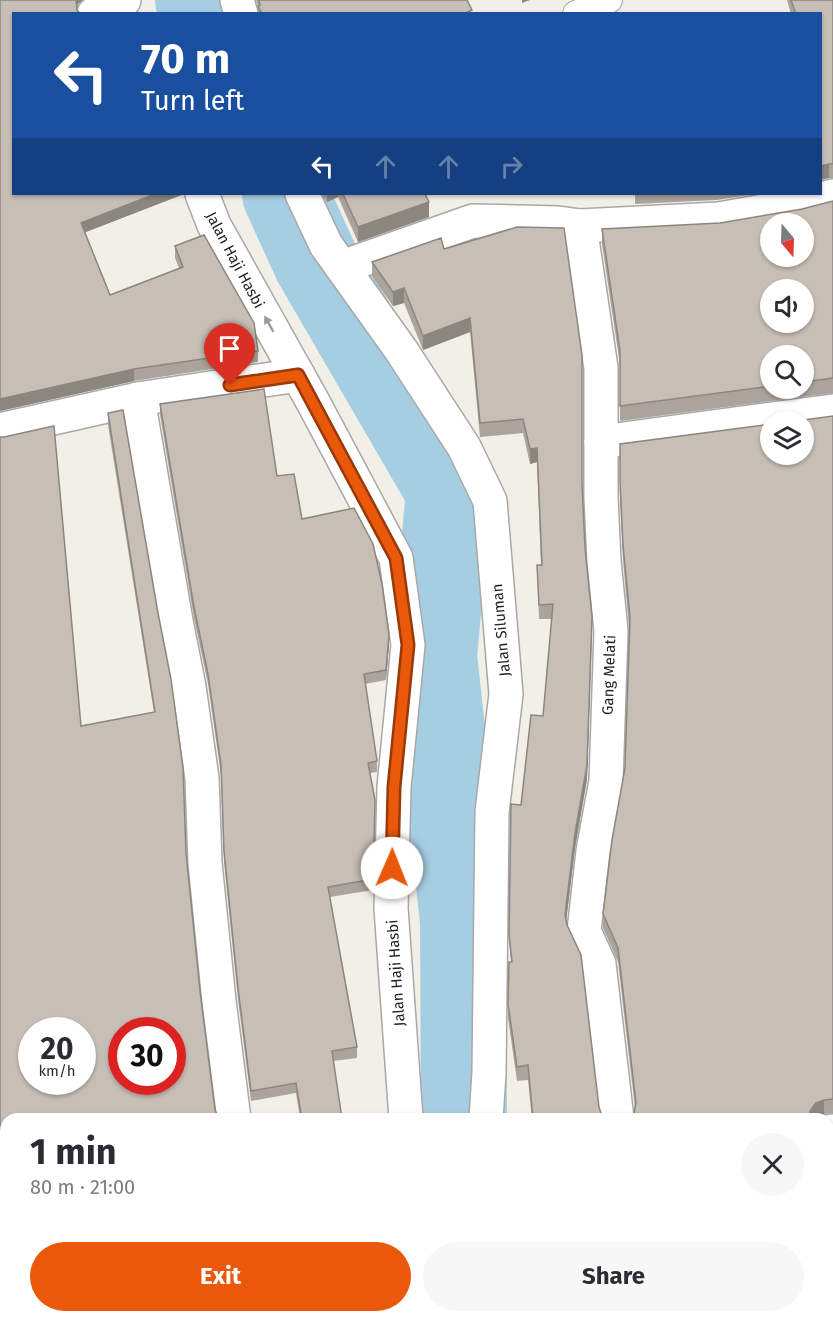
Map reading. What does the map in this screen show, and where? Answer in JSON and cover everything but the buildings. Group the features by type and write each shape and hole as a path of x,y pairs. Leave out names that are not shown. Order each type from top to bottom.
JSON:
{"street":[{"path":"98,12 124,0"},
{"name":"Jalan Haji Hasbi","path":"202,195 214,225 396,558 408,645 394,787 391,908 406,1113"},
{"name":"Jalan Siluman","path":"302,195 326,245 401,350 464,447 490,501 506,693 492,813 489,1072 486,1113"},
{"path":"342,267 473,221 558,223 580,226 719,219 799,205 833,196"},
{"name":"Gang Melati","path":"580,226 601,368 601,497 611,631 606,781 593,851 584,931 599,964 616,1113"},
{"path":"0,430 138,399 298,375"},
{"path":"138,399 192,710 201,778 205,863 217,989 233,1113"},
{"path":"601,442 833,411"}],"lane":[{"path":"581,12 609,0"}],"waterway":[{"path":"198,0 203,12"},
{"path":"285,195 316,262 449,491 434,656 463,921 464,1113"}],"route":[{"path":"230,385 298,375 396,558 408,645 394,787 392,868"}]}
